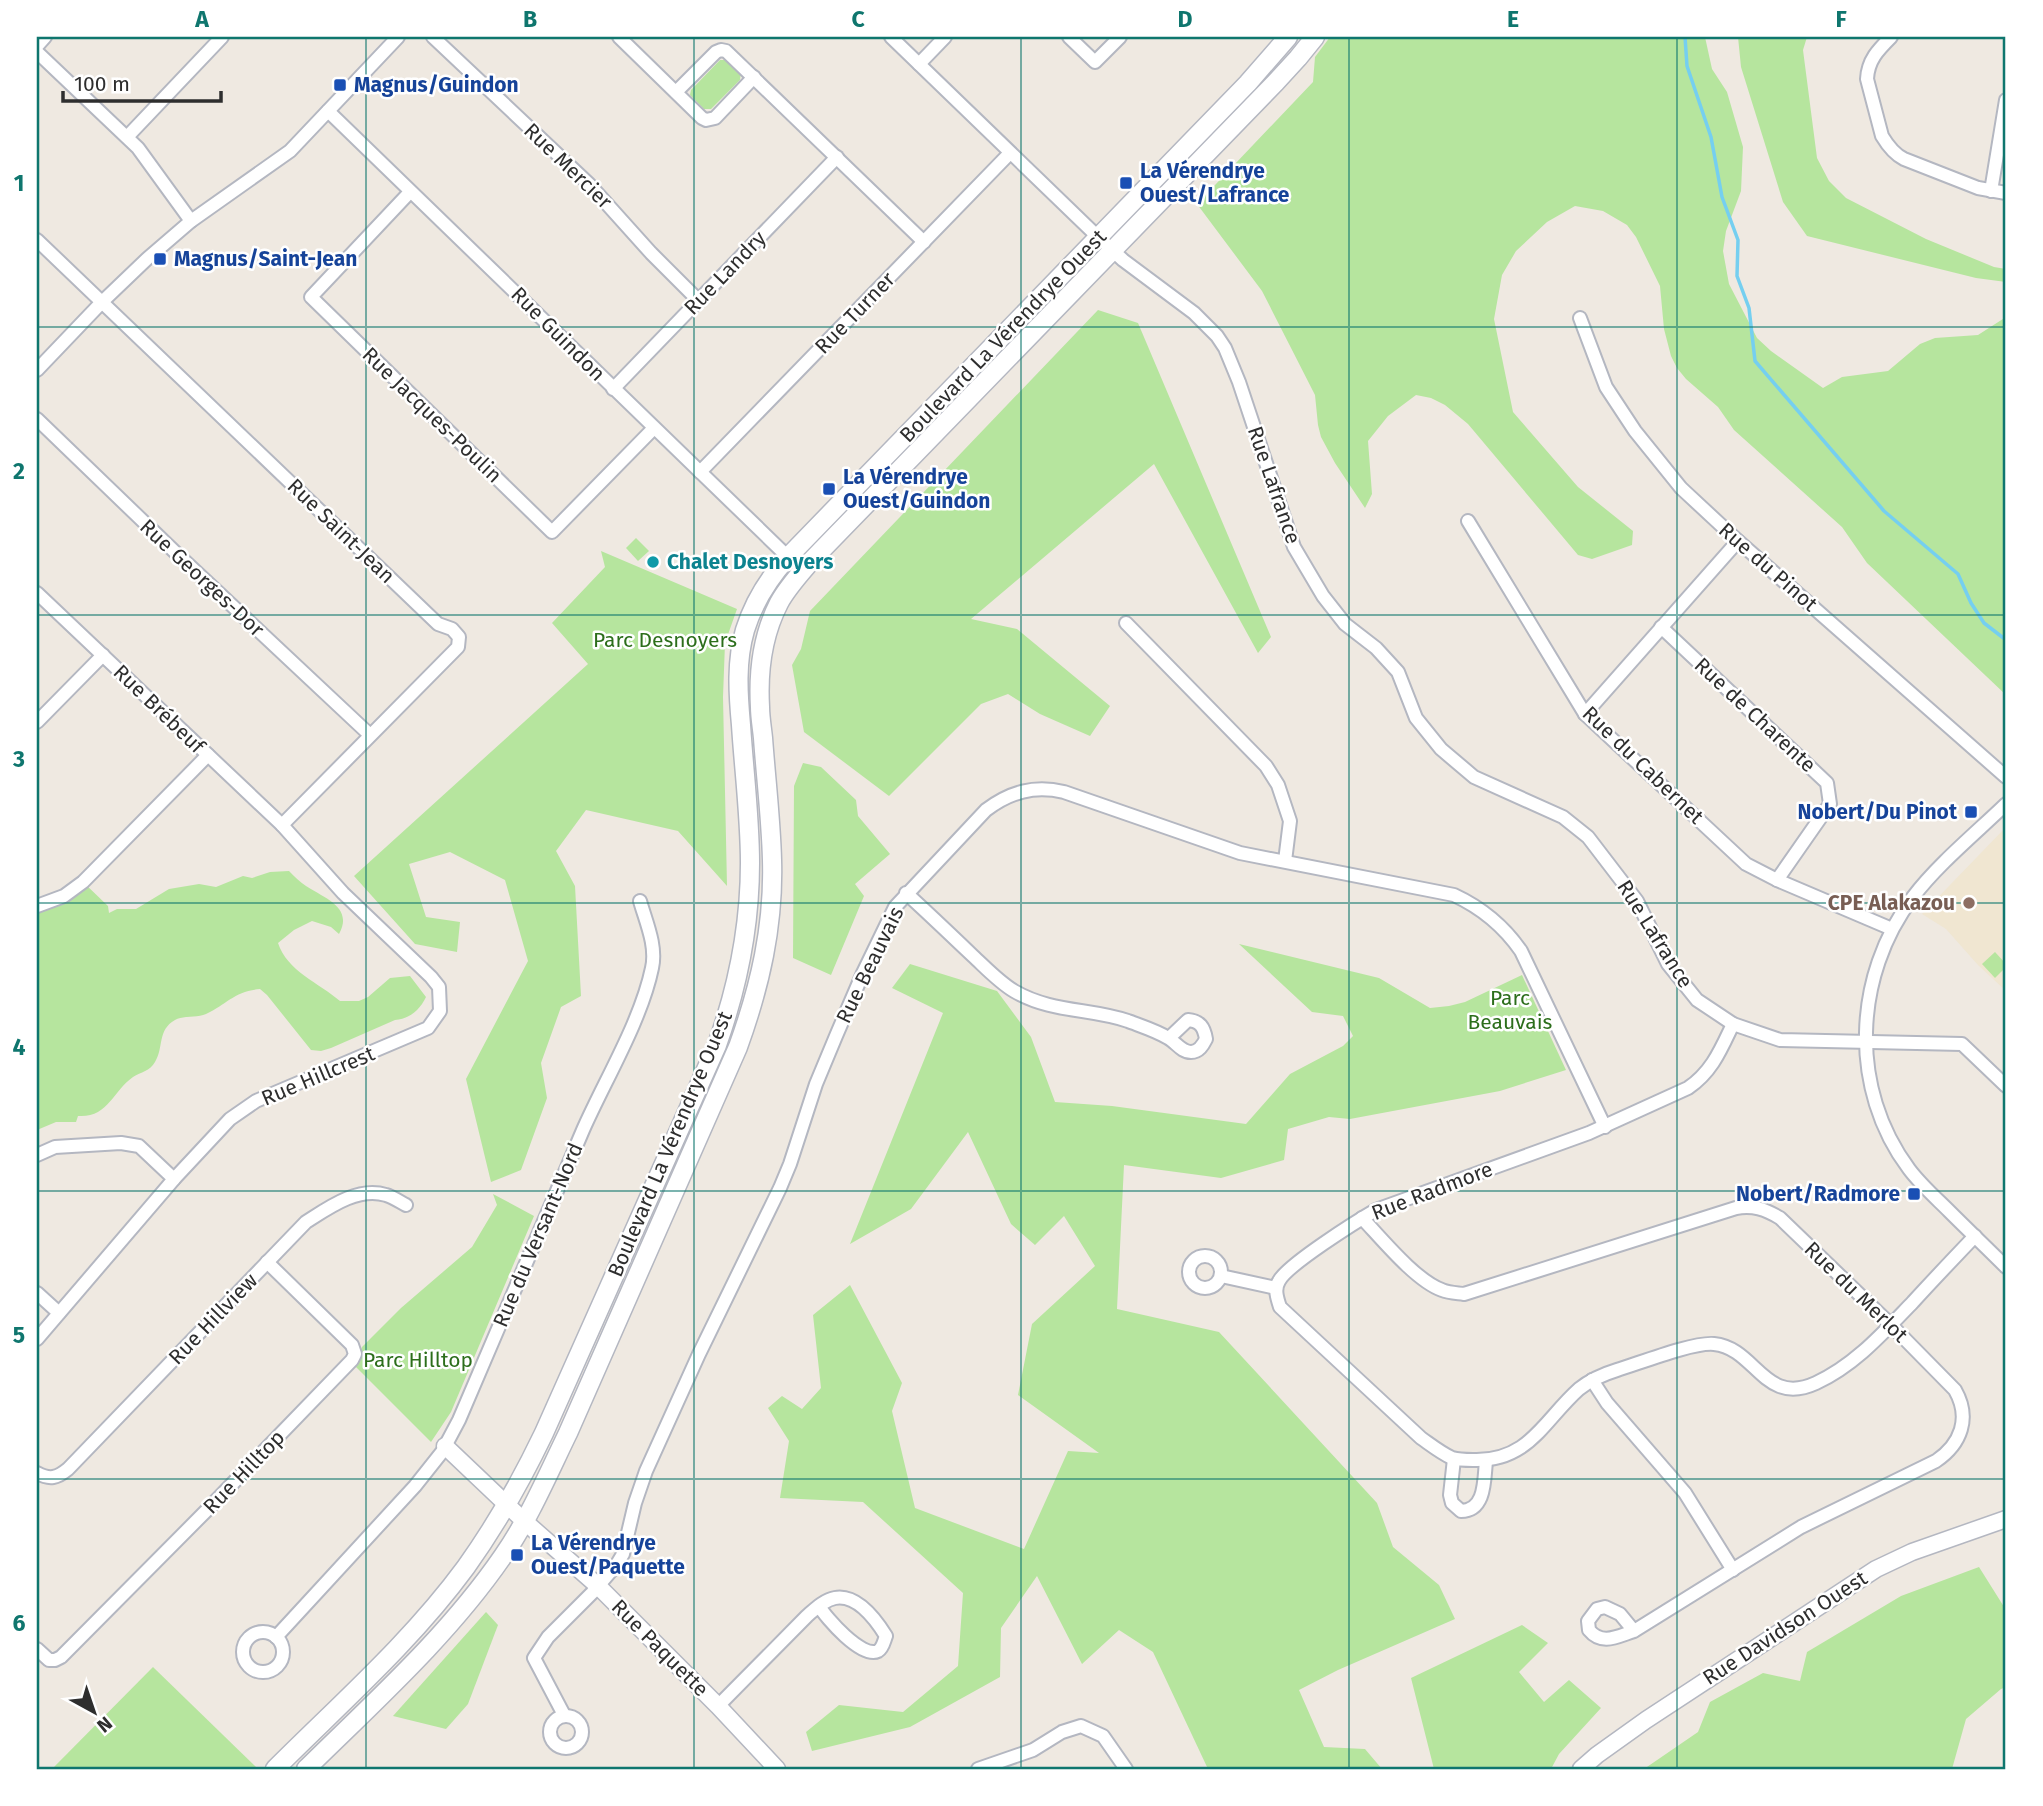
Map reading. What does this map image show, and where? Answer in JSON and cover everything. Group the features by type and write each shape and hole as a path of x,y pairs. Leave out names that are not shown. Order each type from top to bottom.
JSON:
{"main road":[{"name":"Boulevard La Vérendrye Ouest","path":"306,1769 443,1630 503,1556 568,1433 752,1009 766,950 772,892 759,681 767,636 779,603 811,561 1106,244 1288,37"},
{"name":"Boulevard La Vérendrye Ouest","path":"275,1769 416,1627 467,1566 520,1482 717,1045 731,1005 748,923 750,861 738,670 745,632 767,582 788,557 1298,58 1315,37"}],"street":[{"path":"37,46 45,37"},
{"path":"127,137 222,37"},
{"path":"37,370 148,258 191,221 290,151 398,37"},
{"name":"Rue Mercier","path":"433,37 589,184 658,261 699,300"},
{"path":"619,37 702,118 711,120 754,77"},
{"name":"Rue Lafrance","path":"891,37 1106,244 1186,306 1217,336 1239,382 1294,547 1323,596 1345,624 1376,648 1398,672 1416,718 1441,748 1474,777 1563,817 1588,837 1637,901 1668,964 1697,1000 1733,1024 1780,1040 1962,1044 2006,1086"},
{"path":"919,64 945,37"},
{"path":"1069,37 1096,62 1120,37"},
{"path":"1891,37 1874,54 1867,71 1882,136 1887,144 1896,155 1904,159 1967,184 2006,193"},
{"path":"677,92 721,50 726,51 924,242"},
{"path":"37,52 145,156 191,221"},
{"path":"1991,191 2006,100"},
{"name":"Rue Guindon","path":"328,111 788,557"},
{"name":"Rue Turner","path":"700,472 1010,153"},
{"name":"Rue Landry","path":"614,389 837,157"},
{"name":"Rue Jacques-Poulin","path":"410,192 311,298 552,532 654,428"},
{"name":"Rue Saint-Jean","path":"37,240 438,624 452,629 459,637 458,647 282,825"},
{"name":"Rue du Pinot","path":"1580,318 1605,387 1635,431 1681,488 2006,777"},
{"name":"Rue Georges-Dor","path":"37,419 176,554 370,735"},
{"name":"Rue du Cabernet","path":"1468,521 1585,714 1746,864 1892,929"},
{"path":"1585,714 1738,541"},
{"name":"Rue Brébeuf","path":"37,593 282,825"},
{"path":"1126,623 1266,766 1278,785 1290,821 1285,861"},
{"name":"Rue de Charente","path":"1661,627 1828,783 1830,804 1777,880"},
{"path":"37,722 103,655"},
{"path":"37,906 64,896 83,882 208,755"},
{"name":"Rue Beauvais","path":"564,1715 534,1658 548,1637 598,1586 623,1554 646,1471 699,1354 780,1188 816,1084 863,973 895,907 986,810 1001,799 1031,789 1048,788 1240,853 1454,895 1475,906 1502,926 1530,966 1605,1127"},
{"path":"2006,804 1921,887 1892,929 1870,988 1865,1042 1873,1093 1898,1153 1927,1189 2006,1267"},
{"name":"Rue Hillcrest","path":"37,1339 174,1179 230,1119 256,1101 428,1028 440,1011 439,987 431,977 343,893 282,825"},
{"path":"906,893 1013,990 1043,1005 1113,1017 1169,1038"},
{"name":"Rue du Versant-Nord","path":"276,1637 415,1486 438,1458 459,1420 583,1129 647,988 654,950 640,901"},
{"name":"Rue Radmore","path":"1276,1288 1279,1279 1287,1271 1376,1210 1605,1127 1688,1088 1698,1081 1715,1060 1733,1024"},
{"path":"37,1156 55,1147 121,1143 139,1146 174,1179"},
{"name":"Rue Hillview","path":"37,1473 46,1478 58,1477 68,1469 306,1222 349,1197 370,1193 385,1194 406,1205"},
{"name":"Rue du Merlot","path":"1362,1218 1429,1284 1464,1294 1736,1208 1758,1207 1780,1218 1947,1380 1961,1400 1963,1411 1959,1435 1953,1446 1936,1461 1801,1527 1634,1631"},
{"path":"1221,1276 1276,1288 1280,1307 1285,1313 1409,1429 1454,1459 1486,1461 1516,1451 1529,1443 1579,1389 1592,1380 1703,1344 1731,1349 1773,1384 1791,1389 1813,1385 1856,1359 1975,1236"},
{"name":"Rue Hilltop","path":"37,1649 49,1660 61,1657 352,1360 355,1354 352,1345 267,1262"},
{"path":"37,1293 59,1313"},
{"path":"1592,1380 1607,1403 1685,1493 1733,1570"},
{"name":"Rue Paquette","path":"445,1446 598,1586 777,1769"},
{"path":"1454,1459 1450,1495 1452,1503 1461,1511 1474,1509 1478,1503 1486,1461"},
{"name":"Rue Davidson Ouest","path":"1581,1769 1646,1720 1876,1569 1912,1552 2006,1519"},
{"path":"718,1706 807,1616 819,1606 833,1598 853,1600 886,1636 882,1647 878,1651 870,1652 860,1648 826,1617 819,1606"},
{"path":"978,1769 1033,1750 1062,1732 1081,1726 1103,1736 1126,1769"}],"shaded area":[{"name":"CPE Alakazou","path":"2006,827 2006,991 1946,929 1922,914"}],"green space":[{"path":"1330,37 1705,37 1712,69 1727,92 1743,147 1741,191 1726,231 1723,251 1729,284 1757,338 1823,388 1842,377 1888,371 1920,344 1935,338 1978,335 2006,317 2006,695 1867,563 1842,527 1734,430 1718,407 1686,379 1671,356 1664,329 1660,286 1636,237 1627,225 1603,211 1575,206 1547,222 1516,251 1502,275 1494,319 1513,412 1578,487 1633,531 1632,545 1592,559 1578,555 1468,424 1445,405 1416,395 1388,416 1368,441 1372,494 1365,508 1321,437 1315,395 1262,291 1197,204 1313,82 1315,57"},
{"path":"1738,37 1807,37 1803,50 1817,158 1829,181 1846,198 1926,239 1994,267 2006,269 2006,282 1976,278 1807,236 1783,202 1741,67"},
{"path":"720,60 728,60 741,72 740,80 711,109 704,109 690,95 691,90"},
{"path":"1098,310 1138,323 1271,637 1258,653 1154,464 971,619 1017,629 1110,706 1090,736 1040,714 1008,694 981,704 889,796 804,732 792,665 801,649 810,611"},
{"path":"636,538 649,551 638,561 626,548"},
{"name":"Parc Desnoyers","path":"601,551 737,609 725,643 723,697 727,886 678,831 586,810 556,851 575,886 581,996 561,1007 541,1063 547,1098 521,1170 491,1182 466,1079 528,961 505,880 450,852 409,864 426,917 460,922 457,952 415,944 354,876 588,664 552,623 605,567"},
{"path":"803,763 821,767 856,800 858,816 890,854 855,884 864,896 831,975 793,958 794,786"},
{"path":"289,871 335,904 343,917 339,934 331,927 312,921 294,930 278,943 282,953 296,969 340,1001 359,1001 368,997 390,978 410,976 426,997 421,1006 405,1018 321,1051 311,1050 260,989 244,992 206,1014 179,1018 169,1024 153,1065 133,1077 96,1113 78,1116 76,1122 56,1122 37,1130 37,906 83,882 108,906 109,913 117,909 136,909 169,889 199,884 216,887 243,876 252,878 270,872"},
{"name":"Parc Beauvais","path":"1239,944 1379,978 1430,1008 1465,1002 1522,975 1566,1070 1500,1091 1350,1119 1329,1117 1288,1129 1284,1160 1221,1178 1124,1165 1117,1309 1219,1332 1377,1503 1393,1547 1439,1585 1455,1619 1299,1690 1324,1747 1365,1749 1382,1769 1208,1769 1153,1652 1119,1630 1082,1664 1037,1576 1001,1628 1000,1677 910,1727 812,1751 806,1732 839,1705 903,1712 958,1666 963,1593 863,1502 780,1498 789,1441 768,1408 782,1396 802,1409 821,1388 813,1315 850,1285 902,1383 892,1411 915,1508 1024,1549 1068,1451 1099,1453 1018,1395 1032,1324 1095,1266 1064,1216 1035,1245 1011,1224 968,1132 911,1209 850,1244 943,1013 892,988 910,964 997,991 1031,1037 1055,1102 1112,1106 1246,1124 1290,1074 1343,1046 1353,1036 1343,1016 1312,1012"},
{"path":"1995,952 2006,967 1995,978 1982,964"},
{"name":"Parc Hilltop","path":"493,1194 534,1216 451,1412 431,1442 355,1366 362,1347 401,1308 472,1247 497,1205"},
{"path":"1979,1567 2006,1610 2006,1687 1966,1719 1952,1769 1644,1769 1698,1732 1710,1702 1763,1673 1800,1681 1807,1652 1901,1596"},
{"path":"486,1612 498,1625 468,1704 446,1729 393,1716"},
{"path":"1522,1625 1548,1643 1519,1672 1544,1702 1569,1680 1601,1708 1559,1754 1551,1769 1434,1769 1411,1678"},
{"path":"153,1667 257,1768 52,1769"}],"waterway":[{"path":"1685,37 1687,66 1711,137 1722,197 1738,240 1737,276 1749,308 1755,361 1884,511 1958,574 1971,603 1984,623 2006,640"}],"place":[{"name":"Magnus/Guindon","path":"340,85"},
{"name":"La Vérendrye Ouest/Lafrance","path":"1126,183"},
{"name":"Magnus/Saint-Jean","path":"160,259"},
{"name":"La Vérendrye Ouest/Guindon","path":"829,489"},
{"name":"Chalet Desnoyers","path":"653,562"},
{"name":"Nobert/Du Pinot","path":"1971,812"},
{"name":"CPE Alakazou","path":"1969,903"},
{"name":"Nobert/Radmore","path":"1914,1194"},
{"name":"La Vérendrye Ouest/Paquette","path":"517,1555"}]}
